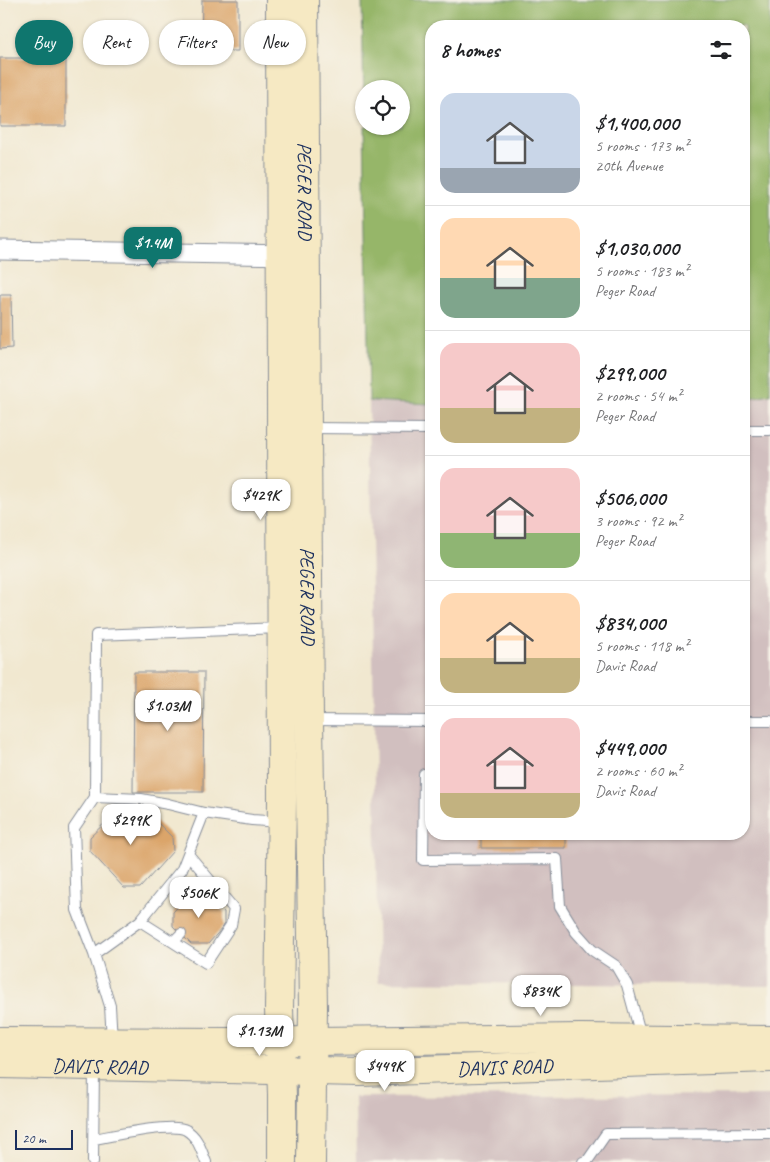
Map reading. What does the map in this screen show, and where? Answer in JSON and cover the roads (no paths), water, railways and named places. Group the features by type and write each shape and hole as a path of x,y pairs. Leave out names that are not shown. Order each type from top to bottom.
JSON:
{"main road":[{"name":"PEGER ROAD","path":"280,0 294,255 307,428 312,1042 311,1162"},
{"name":"PEGER ROAD","path":"282,1162 282,1070 279,1009 282,822 282,628 304,0"},
{"name":"DAVIS ROAD","path":"0,1041 312,1042 581,1038 770,1040"},
{"name":"DAVIS ROAD","path":"0,1064 360,1072 770,1058"}],"street":[{"path":"0,250 294,255"}],"lane":[{"path":"307,428 425,429"},
{"path":"750,430 770,430"},
{"path":"112,1041 110,1006 94,954 76,910 74,828 95,797 96,635 282,628"},
{"path":"309,720 425,721"},
{"path":"750,721 770,721"},
{"path":"425,774 423,860 557,859 560,906 576,932 592,950 616,966 627,985 642,1040"},
{"path":"95,797 141,799 204,813 282,822"},
{"path":"94,954 140,921 182,869 204,813"},
{"path":"140,921 206,963 231,925 234,910 188,854"},
{"path":"214,902 222,894"},
{"path":"173,942 181,934"},
{"path":"93,1162 94,1065"},
{"path":"94,1139 169,1127 185,1129 198,1141 206,1162"},
{"path":"587,1161 606,1134 770,1133"}]}
